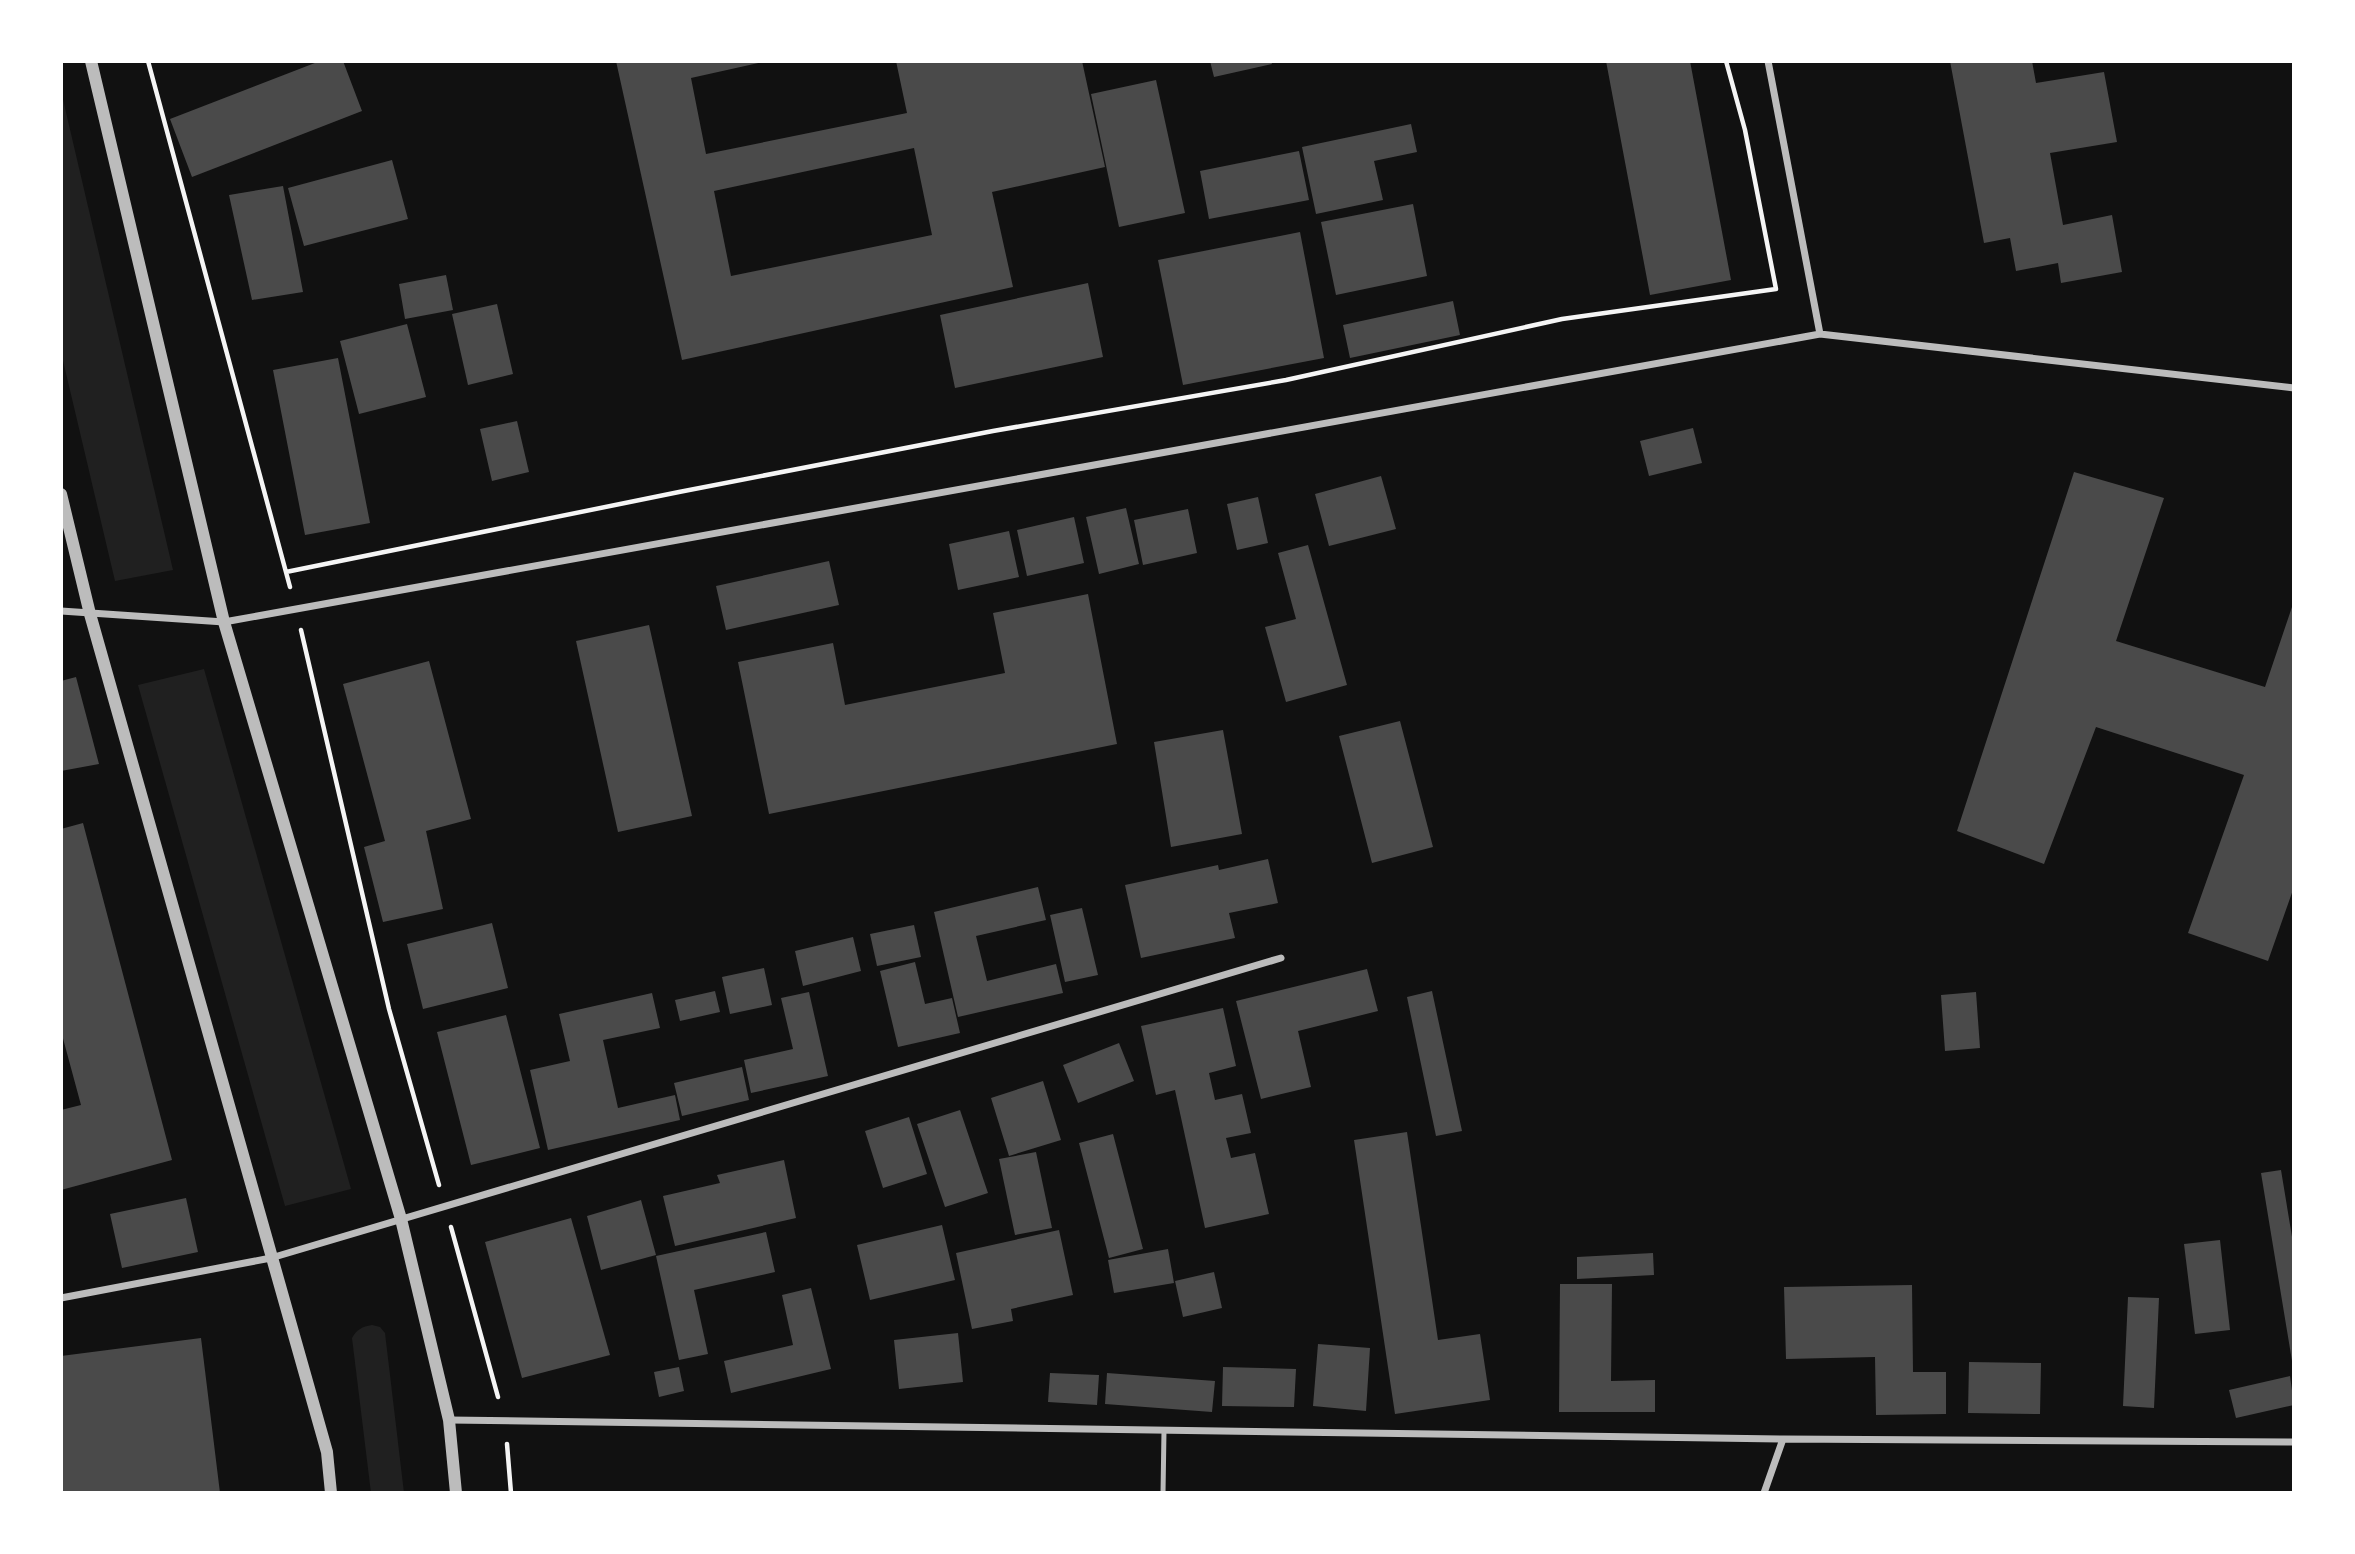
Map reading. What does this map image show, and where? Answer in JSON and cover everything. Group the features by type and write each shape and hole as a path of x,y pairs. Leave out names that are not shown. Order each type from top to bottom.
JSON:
{"street":[{"path":"91,61 224,622 401,1219 449,1420 456,1493"},
{"path":"1768,61 1820,334"},
{"path":"61,611 224,622 1820,334 2294,388"},
{"path":"61,494 90,614 327,1452 331,1493"},
{"path":"61,1298 271,1258 1281,958"},
{"path":"449,1420 1783,1439 2294,1441"},
{"path":"1763,1493 1783,1439"}],"lane":[{"path":"1163,1493 1164,1430"}],"path":[{"path":"148,61 296,608 389,1009 505,1422 511,1493"},
{"path":"286,572 993,431 1286,380 1562,319 1776,289 1745,130 1726,61"}],"shaded area":[{"path":"61,91 173,570 115,581 61,352"},
{"path":"204,669 351,1189 285,1206 138,685"},
{"path":"372,1325 380,1327 385,1333 404,1493 371,1493 352,1338 360,1329"}],"building":[{"path":"320,61 343,61 362,111 192,177 170,119"},
{"path":"616,61 767,61 691,78 706,154 907,113 896,61 1082,61 1105,167 992,192 1013,287 682,360","holes":["914,148 932,235 731,276 714,191"]},
{"path":"1210,61 1271,61 1272,64 1214,77"},
{"path":"1606,61 1690,61 1731,280 1650,295"},
{"path":"1950,61 2032,61 2036,83 2104,72 2117,142 2050,153 2063,225 2112,215 2122,272 2061,283 2058,263 2016,271 2010,238 1984,243"},
{"path":"1156,80 1185,213 1119,227 1091,94"},
{"path":"1411,124 1417,152 1374,161 1383,200 1316,214 1302,147"},
{"path":"1299,151 1309,200 1209,219 1200,171"},
{"path":"392,160 408,219 304,246 288,188"},
{"path":"283,186 303,292 252,300 229,195"},
{"path":"1413,204 1427,276 1336,295 1321,222"},
{"path":"1300,232 1324,358 1183,385 1158,260"},
{"path":"446,275 453,310 405,319 399,284"},
{"path":"1088,283 1103,357 955,388 940,315"},
{"path":"1453,301 1460,335 1350,358 1343,325"},
{"path":"497,304 513,374 468,385 452,314"},
{"path":"407,324 426,397 359,414 340,341"},
{"path":"338,358 370,523 305,535 273,370"},
{"path":"517,421 529,472 492,481 480,429"},
{"path":"1693,428 1702,463 1649,476 1640,441"},
{"path":"2074,472 2164,498 2116,641 2265,687 2294,601 2294,887 2268,961 2188,933 2244,775 2096,727 2044,864 1957,831"},
{"path":"1381,476 1396,529 1329,546 1315,494"},
{"path":"1258,497 1268,543 1237,550 1227,504"},
{"path":"1126,508 1139,564 1099,574 1086,517"},
{"path":"1188,509 1197,553 1143,565 1134,520"},
{"path":"1074,517 1084,563 1027,576 1017,530"},
{"path":"1009,531 1019,577 958,590 949,544"},
{"path":"1308,545 1347,685 1286,702 1265,627 1296,619 1278,553"},
{"path":"829,561 839,605 726,630 716,586"},
{"path":"1088,594 1117,744 769,814 738,662 833,643 845,705 1005,673 993,613"},
{"path":"649,625 692,816 618,832 576,641"},
{"path":"429,661 471,819 426,831 443,909 383,922 364,847 385,841 343,684"},
{"path":"76,677 99,764 61,771 61,681"},
{"path":"1400,721 1433,847 1372,863 1339,736"},
{"path":"1223,730 1242,834 1171,847 1154,742"},
{"path":"83,823 172,1160 61,1190 61,1110 81,1105 61,1031 61,829"},
{"path":"1268,859 1278,903 1229,913 1235,938 1141,958 1125,885 1218,865 1219,870"},
{"path":"1038,887 1046,920 976,936 987,981 1056,964 1063,993 958,1017 934,912"},
{"path":"1082,908 1098,975 1065,982 1050,915"},
{"path":"492,923 508,988 423,1009 407,944"},
{"path":"914,925 921,957 877,966 870,934"},
{"path":"853,937 861,971 803,986 795,951"},
{"path":"915,962 925,1004 952,998 960,1033 898,1047 880,971"},
{"path":"764,968 772,1005 730,1014 722,977"},
{"path":"1367,969 1378,1011 1298,1031 1311,1087 1261,1099 1236,1001"},
{"path":"715,991 720,1012 680,1021 675,1000"},
{"path":"1432,991 1462,1131 1436,1136 1407,997"},
{"path":"809,992 828,1076 751,1093 744,1060 793,1049 781,998"},
{"path":"1976,992 1980,1048 1945,1051 1941,995"},
{"path":"652,993 660,1028 603,1040 618,1108 675,1095 680,1120 548,1150 530,1070 570,1061 559,1014"},
{"path":"1223,1008 1236,1066 1209,1073 1215,1100 1242,1094 1251,1133 1226,1138 1231,1158 1255,1153 1269,1214 1205,1228 1175,1090 1156,1095 1141,1026"},
{"path":"506,1015 540,1148 471,1165 437,1032"},
{"path":"1119,1043 1134,1081 1078,1103 1063,1065"},
{"path":"742,1067 749,1100 682,1116 674,1083"},
{"path":"1043,1081 1061,1140 1009,1156 991,1098"},
{"path":"960,1110 988,1193 945,1207 917,1124"},
{"path":"909,1117 927,1174 883,1188 865,1131"},
{"path":"1407,1132 1438,1340 1480,1334 1490,1400 1395,1414 1354,1140"},
{"path":"1113,1134 1143,1249 1109,1258 1079,1143"},
{"path":"1036,1152 1052,1228 1015,1235 999,1159"},
{"path":"784,1160 796,1218 675,1246 663,1196 720,1183 717,1175"},
{"path":"2281,1170 2294,1249 2292,1361 2261,1173"},
{"path":"186,1198 198,1252 122,1268 110,1214"},
{"path":"641,1200 656,1255 601,1270 587,1216"},
{"path":"571,1218 610,1355 522,1378 485,1242"},
{"path":"942,1225 955,1280 870,1300 857,1245"},
{"path":"1059,1230 1073,1295 1011,1309 1013,1321 972,1329 956,1253"},
{"path":"766,1232 775,1272 694,1290 708,1354 679,1360 656,1256"},
{"path":"2220,1240 2230,1330 2195,1334 2184,1244"},
{"path":"1168,1249 1174,1283 1114,1293 1108,1260"},
{"path":"1653,1253 1654,1275 1577,1279 1577,1257"},
{"path":"1214,1272 1222,1308 1183,1317 1175,1281"},
{"path":"1560,1284 1612,1284 1611,1381 1655,1380 1655,1412 1559,1412"},
{"path":"1912,1285 1913,1372 1946,1372 1946,1414 1876,1415 1875,1357 1786,1359 1784,1287"},
{"path":"811,1288 831,1369 731,1393 724,1361 793,1345 782,1295"},
{"path":"2128,1297 2159,1298 2154,1408 2123,1406"},
{"path":"958,1333 963,1382 899,1389 894,1340"},
{"path":"201,1338 220,1493 61,1493 61,1356"},
{"path":"1318,1344 1370,1348 1366,1411 1313,1406"},
{"path":"1969,1362 2041,1363 2040,1414 1968,1413"},
{"path":"679,1367 684,1391 659,1397 654,1372"},
{"path":"1223,1367 1296,1369 1294,1407 1222,1406"},
{"path":"1050,1373 1099,1375 1097,1405 1048,1402"},
{"path":"1107,1373 1215,1381 1212,1412 1105,1404"},
{"path":"2290,1376 2294,1405 2236,1418 2229,1390"}]}
